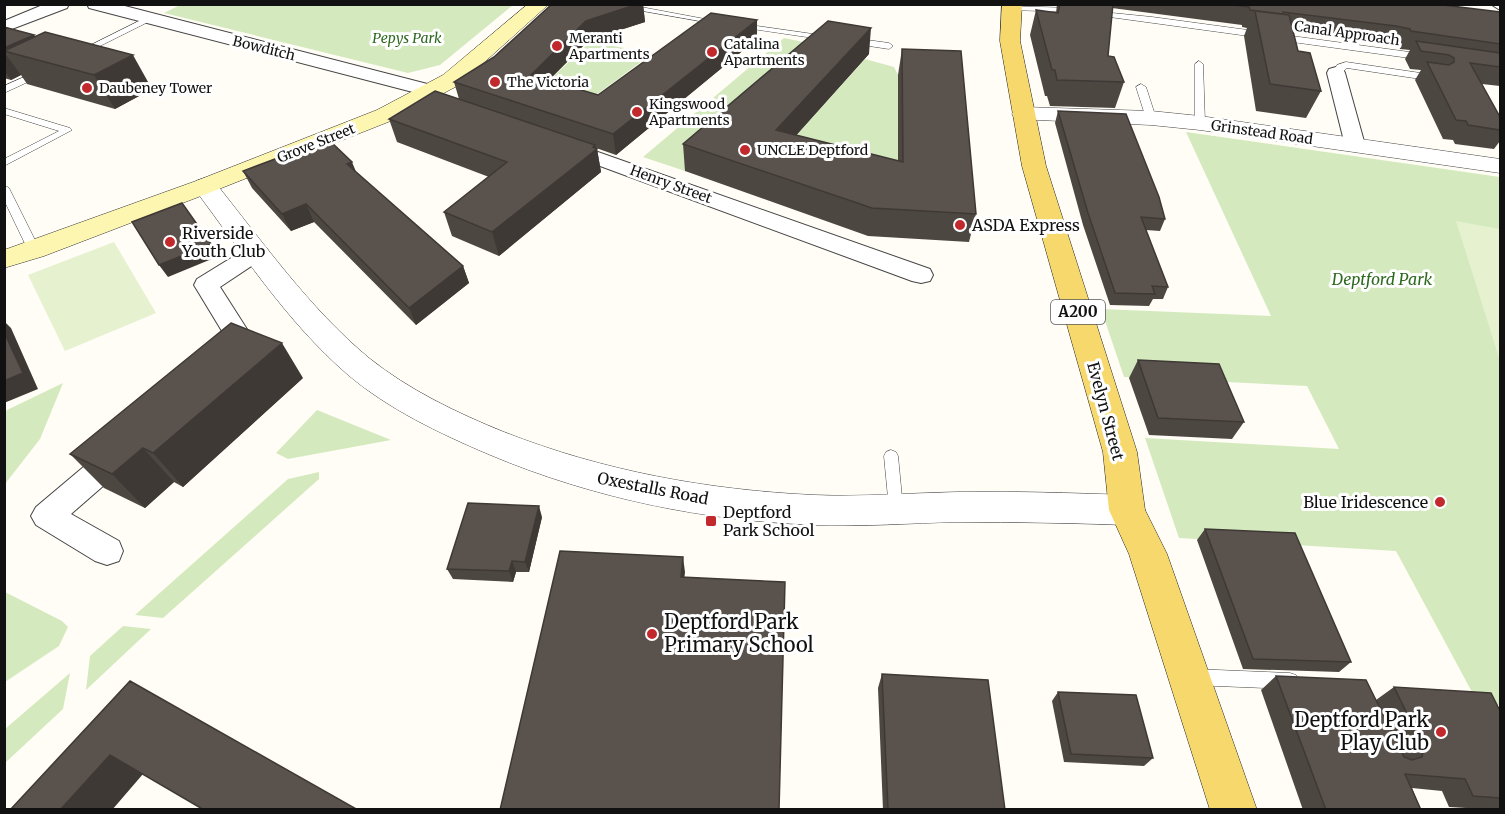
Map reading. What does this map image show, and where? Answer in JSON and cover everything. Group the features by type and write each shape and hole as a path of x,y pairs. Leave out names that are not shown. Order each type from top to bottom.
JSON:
{"main road":[{"name":"Grove Street","path":"4,259 205,186 432,98 540,4"},
{"name":"Evelyn Street","path":"1012,6 1010,41 1034,166 1120,453 1127,510 1148,554 1234,810"}],"street":[{"path":"6,25 61,4"},
{"name":"Bowditch","path":"100,5 432,98"},
{"path":"1336,73 1355,145"},
{"name":"Grinstead Road","path":"1023,114 1151,118 1200,123 1500,166"},
{"name":"Henry Street","path":"536,137 921,275"},
{"name":"Oxestalls Road","path":"205,186 313,321 358,365 410,401 448,422 509,449 569,470 626,485 711,500 814,510 1024,506 1127,510"},
{"path":"219,371 246,348 206,285 257,252"},
{"path":"107,551 47,516 146,432"}],"lane":[{"path":"607,4 778,32 889,46"},
{"name":"Canal Approach","path":"1012,6 1152,18 1431,58"},
{"path":"75,56 150,19"},
{"path":"1199,64 1200,123"},
{"path":"1336,73 1340,67 1346,66 1437,78"},
{"path":"4,90 45,70"},
{"path":"1141,87 1151,118"},
{"path":"4,111 67,130 4,164"},
{"path":"4,188 34,250"},
{"path":"891,456 896,508"},
{"path":"1190,677 1311,682"}],"green space":[{"name":"Pepys Park","path":"182,4 513,5 440,65 408,73 164,13"},
{"path":"784,38 827,47 685,171 643,157"},
{"path":"590,42 653,53 588,101 542,87"},
{"path":"865,59 894,67 898,75 898,190 776,158"},
{"name":"Deptford Park","path":"1186,132 1500,177 1500,705 1479,705 1396,551 1179,538 1145,438 1339,449 1307,386 1124,377 1101,309 1271,316"},
{"path":"1456,221 1500,229 1500,361"},
{"path":"114,242 156,313 65,351 28,275"},
{"path":"63,383 40,439 5,484 5,411"},
{"path":"317,410 391,440 288,459 276,453"},
{"path":"319,472 319,479 163,618 135,615 288,479"},
{"path":"5,592 62,621 68,627 59,646 5,682"},
{"path":"123,626 151,629 86,690 90,656"},
{"path":"70,673 63,709 5,763 5,729"}],"building":[{"path":"552,4 638,4 586,21 531,75 598,95 711,13 757,20 613,134 454,82 494,57"},
{"path":"1060,4 1113,4 1108,56 1114,57 1124,82 1057,80 1055,70 1052,70 1036,10 1058,13"},
{"path":"1226,4 1435,4 1500,12 1500,44 1411,31 1396,26 1250,10 1249,7"},
{"path":"1255,11 1289,15 1298,51 1310,53 1321,91 1270,84"},
{"name":"UNCLE Deptford","path":"828,21 871,28 776,130 903,162 902,49 961,51 976,214 872,208 683,144"},
{"path":"4,27 34,35 4,48"},
{"path":"45,32 133,55 94,75 4,51"},
{"path":"1416,41 1500,53 1500,67 1470,63 1500,117 1500,130 1468,125 1466,121 1456,120 1427,62 1449,65 1454,62 1454,58 1449,55 1421,51"},
{"path":"435,91 595,145 593,147 597,149 492,232 444,212 507,162 389,119"},
{"path":"1058,111 1126,114 1159,197 1165,219 1141,217 1168,287 1152,286 1155,294 1115,293 1088,213"},
{"path":"328,139 352,162 347,164 463,266 409,308 306,204 282,214 243,171"},
{"name":"Riverside Youth Club","path":"182,203 211,244 159,265 132,222"},
{"path":"231,323 282,343 153,453 143,448 112,474 70,454"},
{"path":"4,332 23,373 4,381"},
{"path":"1138,360 1219,364 1244,422 1158,418"},
{"path":"468,503 539,506 525,562 512,561 509,571 447,569"},
{"path":"1205,529 1295,533 1351,662 1253,659"},
{"name":"Deptford Park Primary School","path":"560,551 683,557 681,577 785,582 779,810 500,810"},
{"path":"882,674 988,680 1005,810 888,810"},
{"path":"1276,676 1366,680 1404,757 1412,760 1422,757 1424,748 1394,687 1491,693 1500,711 1500,798 1473,796 1465,779 1405,774 1421,810 1326,810"},
{"path":"130,681 358,810 204,810 110,755 60,810 10,810"},
{"path":"1058,692 1136,695 1153,758 1071,754"}],"place":[{"name":"Meranti Apartments","path":"557,46"},
{"name":"Catalina Apartments","path":"712,52"},
{"name":"The Victoria","path":"495,82"},
{"name":"Daubeney Tower","path":"87,88"},
{"name":"Kingswood Apartments","path":"637,112"},
{"name":"UNCLE Deptford","path":"745,150"},
{"name":"ASDA Express","path":"960,225"},
{"name":"Riverside Youth Club","path":"170,242"},
{"name":"Blue Iridescence","path":"1440,502"},
{"name":"Deptford Park School","path":"711,521"},
{"name":"Deptford Park Primary School","path":"652,634"},
{"name":"Deptford Park Play Club","path":"1441,732"}]}
